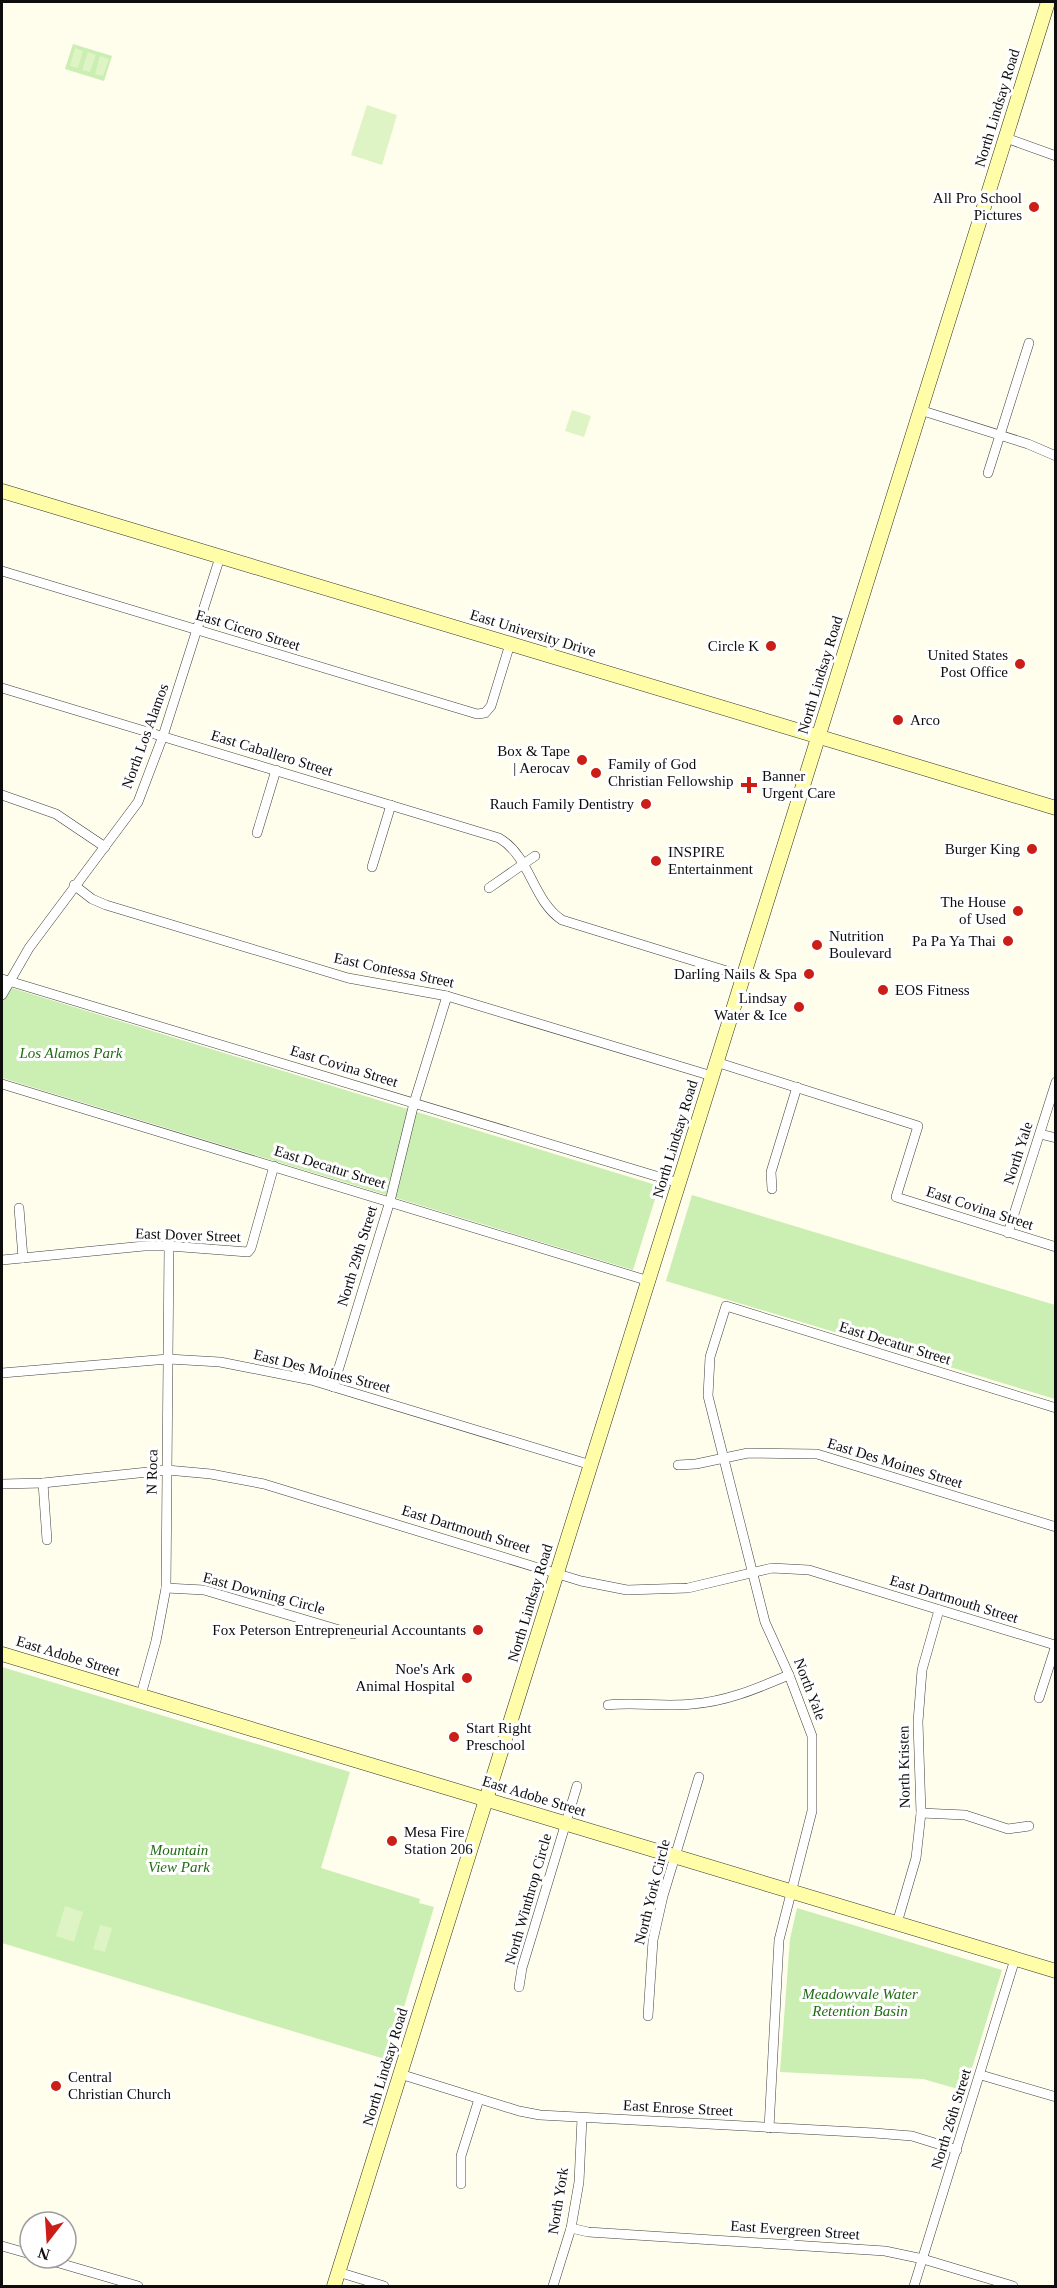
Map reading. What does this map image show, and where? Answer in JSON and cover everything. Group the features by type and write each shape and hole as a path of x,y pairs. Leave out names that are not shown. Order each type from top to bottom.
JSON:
{"main road":[{"name":"North Lindsay Road","path":"334,2286 1048,2"},
{"name":"East University Drive","path":"2,491 1056,808"},
{"name":"East Adobe Street","path":"2,1654 1056,1971"}],"street":[{"path":"1006,138 1056,156"},
{"path":"988,473 1029,343"},
{"path":"920,410 1000,435 1056,456"},
{"name":"North Los Alamos","path":"2,995 5,980 138,802 164,736 220,557"},
{"name":"East Cicero Street","path":"2,571 471,712 485,713 493,703 510,644"},
{"name":"East Caballero Street","path":"2,688 499,838 514,848 547,906 562,920 743,976"},
{"path":"257,833 276,770"},
{"path":"2,795 56,814 105,847"},
{"path":"372,867 391,805"},
{"path":"489,888 536,856"},
{"name":"East Contessa Street","path":"74,885 106,905 348,978 447,996 714,1069 797,1087 918,1126 896,1197"},
{"name":"East Covina Street","path":"5,980 679,1183"},
{"name":"North 29th Street","path":"333,1386 390,1201 414,1103 447,996"},
{"name":"North Yale","path":"1008,1233 1056,1082"},
{"name":"East Decatur Street","path":"2,1084 648,1281"},
{"path":"772,1189 771,1172 797,1087"},
{"path":"1040,1134 1056,1138"},
{"name":"East Dover Street","path":"2,1260 113,1248 169,1246 248,1252 274,1166"},
{"name":"East Covina Street","path":"896,1197 1056,1247"},
{"path":"19,1208 23,1258"},
{"name":"N Roca","path":"141,1695 156,1641 166,1588 169,1246"},
{"name":"North Yale","path":"726,1306 710,1357 708,1395 765,1622 789,1675 812,1736 812,1811 781,1927 777,1955 769,2128"},
{"name":"East Decatur Street","path":"726,1306 1056,1408"},
{"name":"East Des Moines Street","path":"2,1373 168,1359 220,1362 333,1386 591,1465"},
{"name":"East Des Moines Street","path":"678,1465 696,1464 748,1453 817,1454 1056,1527"},
{"name":"East Dartmouth Street","path":"2,1484 43,1483 167,1470 211,1474 264,1484 581,1581 627,1590 688,1588 772,1568 809,1570 1055,1645"},
{"path":"43,1483 47,1540"},
{"name":"East Downing Circle","path":"166,1588 204,1590 225,1595 353,1634"},
{"name":"North Kristen","path":"897,1923 916,1858 921,1813 918,1722 922,1670 939,1610"},
{"path":"1040,1698 1055,1645"},
{"path":"608,1706 631,1702 665,1706 693,1704 747,1693 789,1675"},
{"name":"North York Circle","path":"648,2016 653,1940 699,1777"},
{"name":"North Winthrop Circle","path":"519,1987 522,1968 577,1786"},
{"path":"921,1813 965,1815 1008,1829 1029,1826"},
{"name":"North 26th Street","path":"914,2286 1015,1959"},
{"name":"East Enrose Street","path":"400,2074 529,2113 582,2118 912,2136 957,2150"},
{"path":"981,2075 1056,2097"},
{"path":"461,2184 461,2156 480,2099"},
{"name":"North York","path":"553,2286 571,2228 579,2182 582,2118"},
{"name":"East Evergreen Street","path":"571,2228 600,2232 885,2250 1013,2286"},
{"path":"2,2246 18,2251"},
{"path":"78,2268 138,2286"},
{"path":"338,2272 384,2286"}],"green space":[{"path":"73,44 112,56 104,81 65,69"},
{"path":"75,48 83,51 78,68 70,66"},
{"path":"88,52 96,55 90,72 82,70"},
{"path":"100,56 109,59 103,76 95,74"},
{"path":"367,105 397,115 382,165 351,155"},
{"path":"572,410 591,416 584,437 565,431"},
{"name":"Los Alamos Park","path":"2,985 659,1186 633,1270 2,1078"},
{"path":"692,1195 1055,1305 1055,1399 666,1281"},
{"name":"Mountain View Park","path":"2,1667 350,1772 321,1868 420,1899 419,1903 434,1907 388,2060 2,1943"},
{"path":"65,1906 83,1912 74,1942 56,1936"},
{"name":"Meadowvale Water Retention Basin","path":"797,1908 1002,1970 965,2091 923,2079 780,2072 790,1939"},
{"path":"100,1925 112,1928 105,1952 93,1949"}],"place":[{"name":"All Pro School Pictures","path":"1034,207"},
{"name":"Circle K","path":"771,646"},
{"name":"United States Post Office","path":"1020,664"},
{"name":"Arco","path":"898,720"},
{"name":"Box & Tape | Aerocav","path":"582,760"},
{"name":"Family of God Christian Fellowship","path":"596,773"},
{"name":"Banner Urgent Care","path":"749,785"},
{"name":"Rauch Family Dentistry","path":"646,804"},
{"name":"Burger King","path":"1032,849"},
{"name":"INSPIRE Entertainment","path":"656,861"},
{"name":"The House of Used","path":"1018,911"},
{"name":"Pa Pa Ya Thai","path":"1008,941"},
{"name":"Nutrition Boulevard","path":"817,945"},
{"name":"Darling Nails & Spa","path":"809,974"},
{"name":"EOS Fitness","path":"883,990"},
{"name":"Lindsay Water & Ice","path":"799,1007"},
{"name":"Fox Peterson Entrepreneurial Accountants","path":"478,1630"},
{"name":"Noe's Ark Animal Hospital","path":"467,1678"},
{"name":"Start Right Preschool","path":"454,1737"},
{"name":"Mesa Fire Station 206","path":"392,1841"},
{"name":"Central Christian Church","path":"56,2086"}]}
